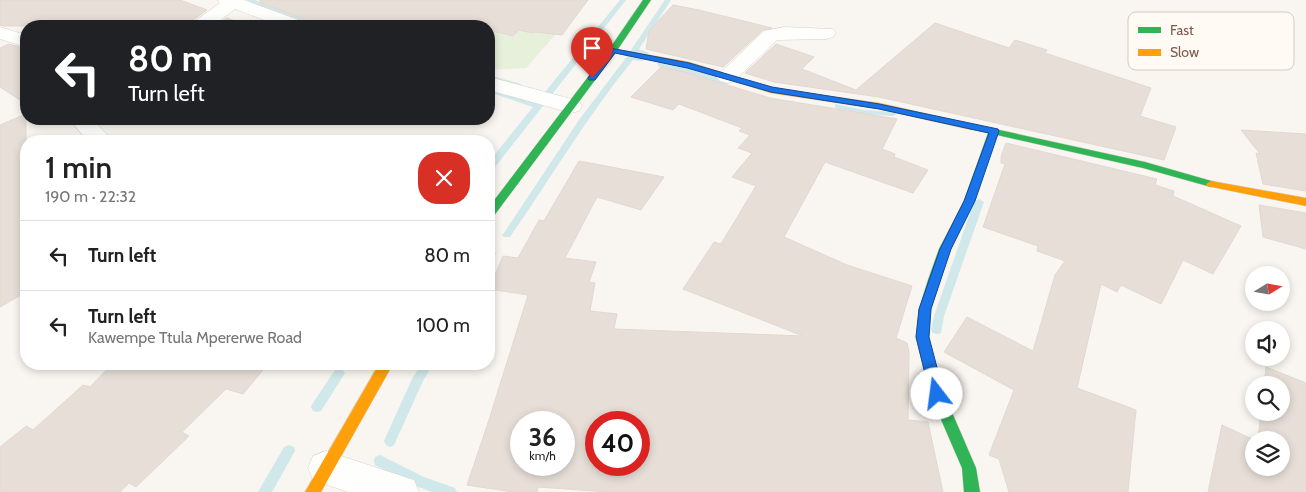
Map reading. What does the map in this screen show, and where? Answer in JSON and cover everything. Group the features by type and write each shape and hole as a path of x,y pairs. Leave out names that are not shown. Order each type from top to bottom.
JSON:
{"street":[{"path":"495,206 613,50 647,0"},
{"path":"208,20 230,1 282,20"},
{"path":"0,33 20,39"},
{"path":"727,77 771,35 784,33 826,33"},
{"path":"613,50 689,65 771,90 879,106 1145,166 1220,187 1306,202"},
{"path":"495,85 571,106"},
{"path":"86,125 95,135"},
{"path":"972,492 970,468 937,394 922,337 925,309 934,280 945,249 969,201 994,131"},
{"path":"383,370 320,480 401,492"}],"green space":[{"path":"465,8 556,34 526,68 495,70 495,20 442,20"}],"building":[{"path":"0,0 180,0 207,10 193,20 20,20 20,26 0,25"},
{"path":"260,0 588,0 562,35 519,30 513,36 495,32 495,20 307,20 260,3"},
{"path":"673,5 772,28 763,30 723,67 646,49 649,31"},
{"path":"935,23 1009,48 1015,40 1047,50 1045,53 1151,88 1140,116 1176,127 1164,160 879,97 774,82 745,73 776,44 814,57 802,69 856,90"},
{"path":"9,44 20,47 20,100 0,87 0,48"},
{"path":"661,67 685,72 770,98 897,119 882,149 895,154 894,157 928,170 913,193 825,162 784,237 847,265 912,286 896,338 907,343 909,352 908,420 928,422 943,492 608,492 538,487 537,492 513,492 467,485 528,295 495,290 495,275 503,256 518,258 539,220 544,221 579,161 664,177 641,210 597,197 565,258 596,262 589,282 595,283 590,311 617,314 614,329 803,336 683,289 714,242 721,244 756,186 732,177 752,153 738,148 750,135 739,131 742,128 679,104 673,110 631,97"},
{"path":"20,117 20,125 26,125 26,135 20,135 20,295 0,307 0,125"},
{"path":"1241,130 1306,134 1306,191 1263,184 1256,153 1260,154"},
{"path":"1006,143 1157,179 1155,185 1174,191 1173,196 1241,226 1213,274 1183,260 1161,304 1121,285 1117,292 1101,284 1077,388 1136,410 1128,492 1009,492 999,459 989,455 1014,390 944,352 967,317 1033,351 1055,275 1065,261 1037,251 1038,246 983,227 1005,164 1001,163 1001,157"},
{"path":"1259,205 1306,213 1306,249 1263,237"},
{"path":"1266,367 1288,376 1265,376"},
{"path":"106,370 263,370 243,394 226,389 182,432 189,436 136,487 129,483 120,492 0,492 0,447 26,426 33,430 83,385 90,387"},
{"path":"1290,377 1306,383 1306,492 1208,492 1222,425 1245,436 1245,476 1290,476 1290,431 1259,431 1260,421 1290,421"}],"waterway":[{"path":"249,0 302,20"},
{"path":"495,160 623,0"},
{"path":"645,53 635,50 668,0"},
{"path":"507,235 582,122 614,78 631,57 642,59"},
{"path":"661,64 727,82"},
{"path":"495,79 518,86"},
{"path":"495,92 538,106"},
{"path":"838,106 864,112 893,114"},
{"path":"937,330 939,316 979,202"},
{"path":"390,441 423,370"},
{"path":"317,407 339,373"},
{"path":"265,492 289,451"},
{"path":"380,461 421,482 450,492"}],"traffic: fast":[{"path":"495,206 613,50 647,0"},
{"path":"972,127 1145,165 1211,184"},
{"path":"972,492 969,468 937,394 922,337 925,309 934,280 945,249 969,201 994,131"}],"traffic: slow":[{"path":"613,50 689,65 771,90 879,106 972,127"},
{"path":"1211,184 1306,202"},
{"path":"313,492 383,370"}],"route":[{"path":"592,78 613,50 689,65 771,90 879,106 994,131 969,201 945,249 925,309 922,337 937,394"}]}
